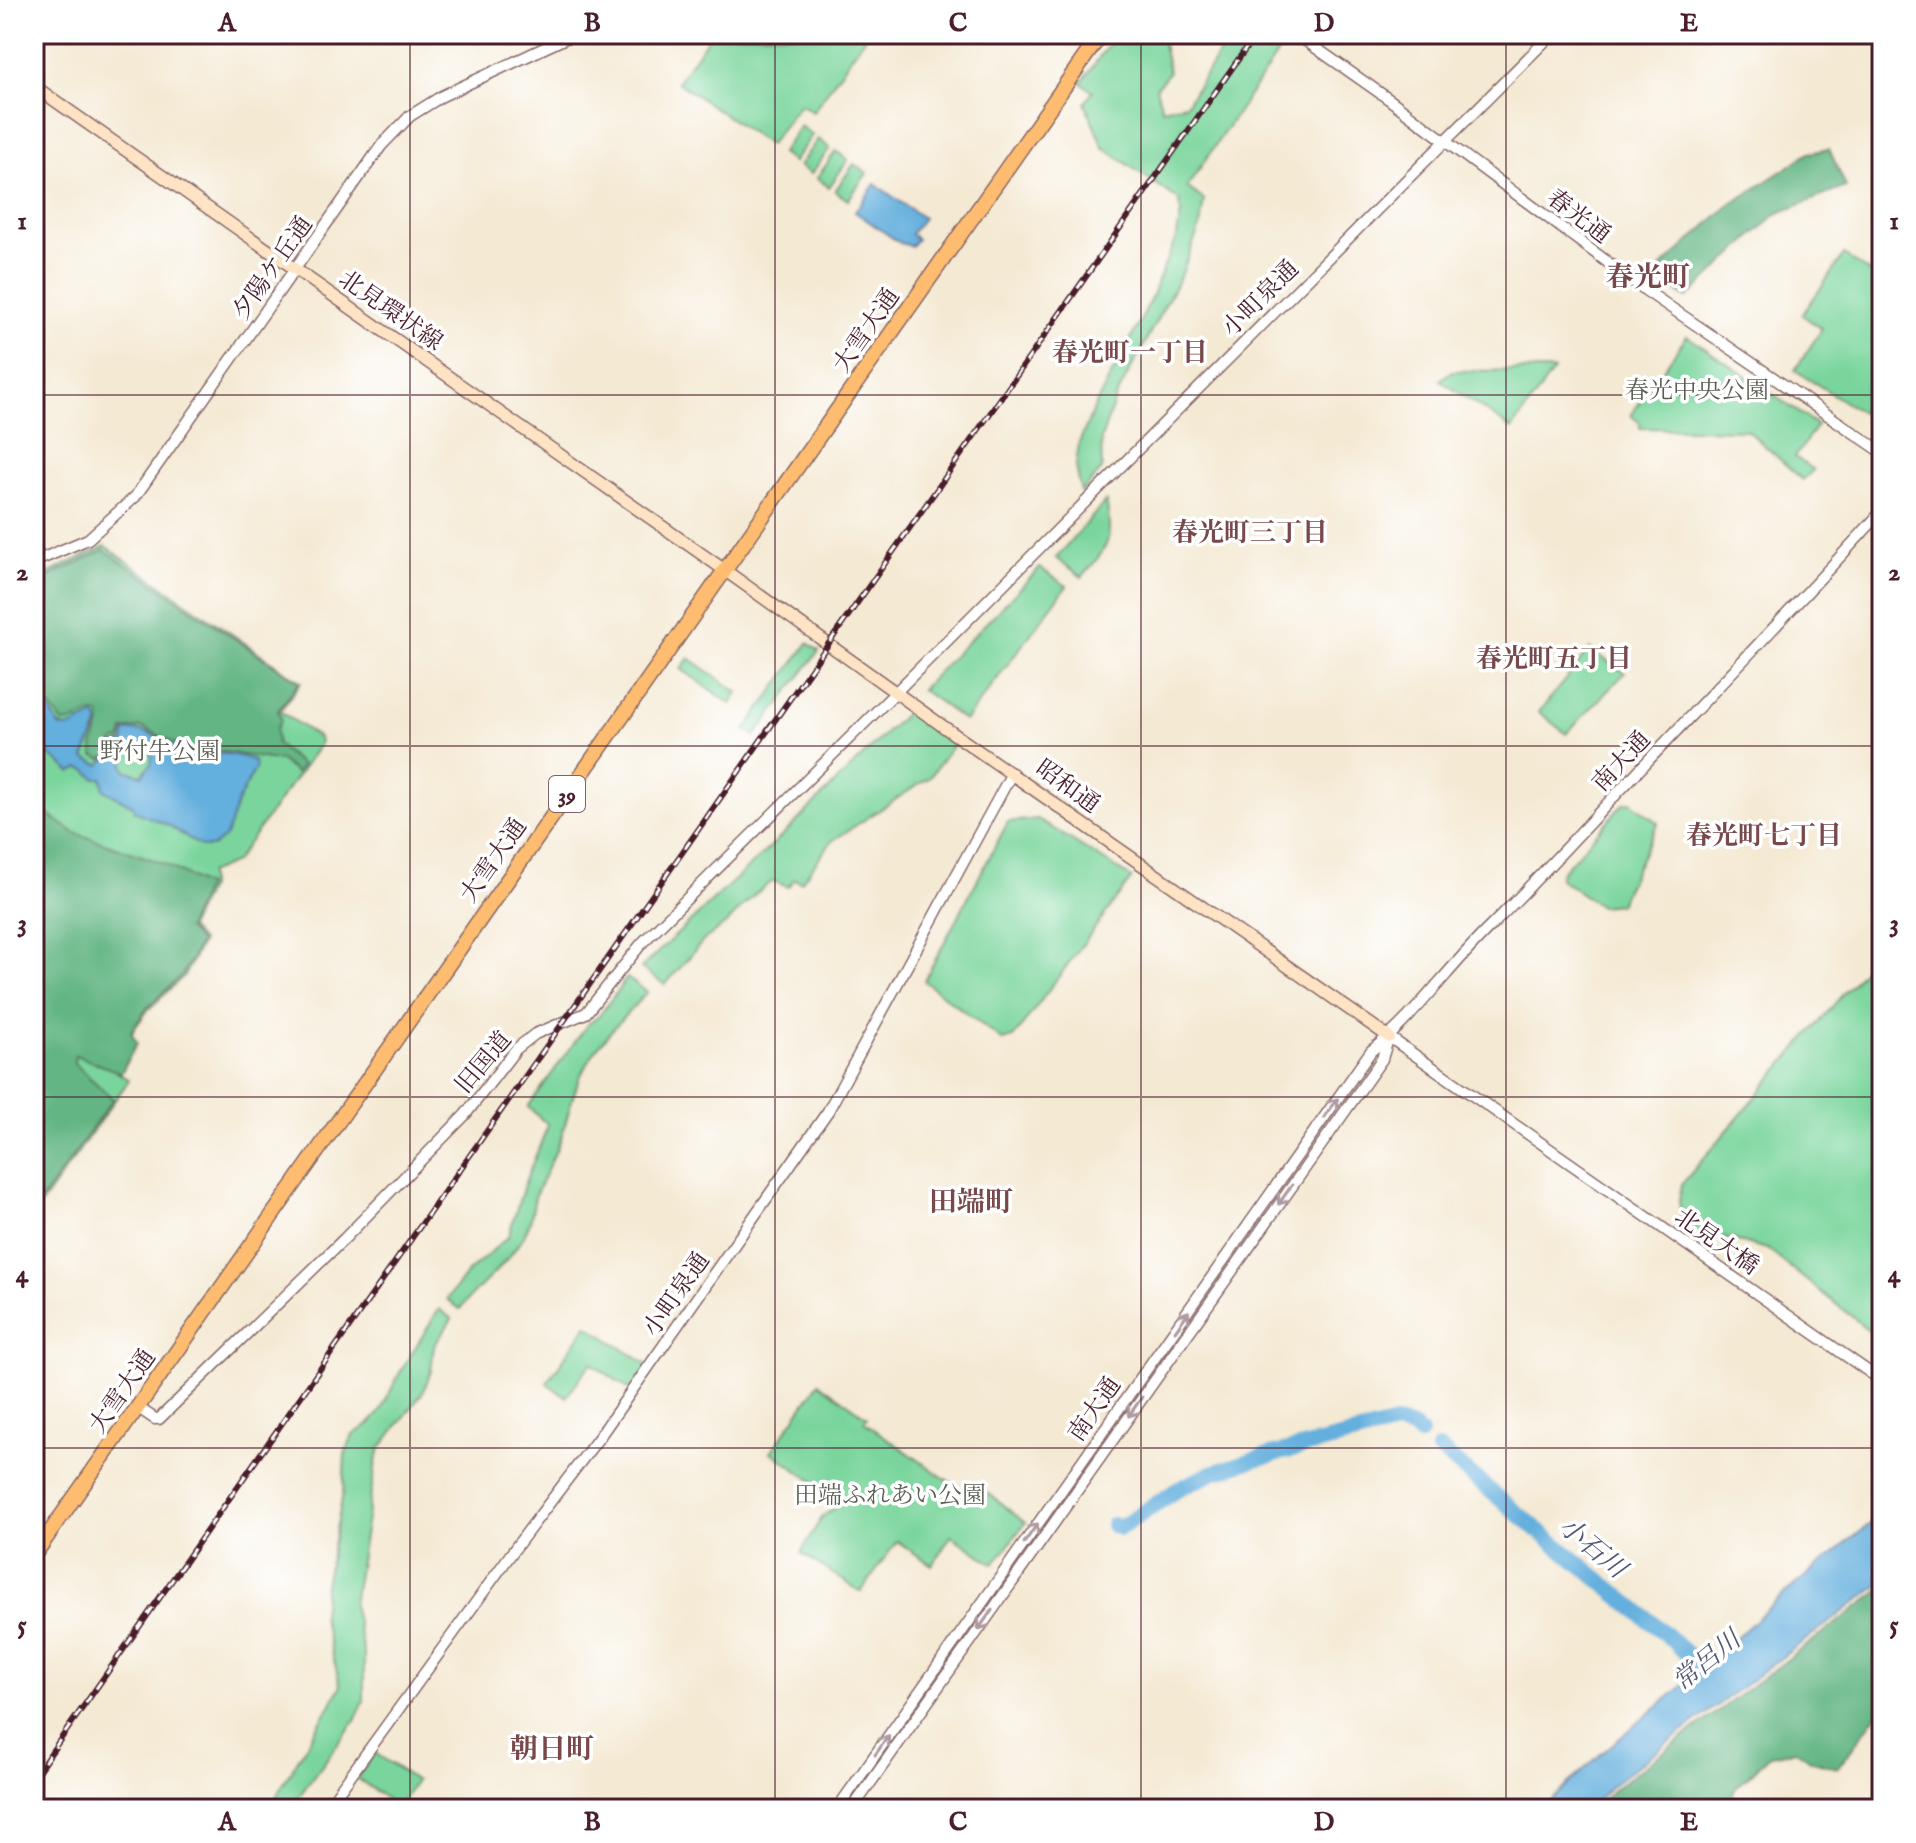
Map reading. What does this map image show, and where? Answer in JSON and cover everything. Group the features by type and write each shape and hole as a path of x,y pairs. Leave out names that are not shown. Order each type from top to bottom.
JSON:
{"highway":[{"name":"大雪大通","path":"34,1555 1101,34"}],"main road":[{"name":"北見環状線","path":"34,86 723,569"},
{"name":"昭和通","path":"723,569 1389,1037"}],"street":[{"name":"夕陽ケ丘通","path":"34,562 88,539 135,497 381,146 410,116 442,96 574,34"},
{"name":"春光通","path":"1296,34 1645,290 1882,452"},
{"name":"小町泉通","path":"896,692 1552,34"},
{"name":"南大通","path":"837,1809 1371,1051 1389,1037 1478,938 1544,874 1882,511"},
{"name":"旧国道","path":"137,1407 159,1419 192,1388 465,1115 516,1049 535,1034 586,1013 642,943 896,692"},
{"name":"小町泉通","path":"326,1809 600,1436 828,1111 1012,773"},
{"name":"南大通","path":"852,1809 1382,1059 1389,1037"},
{"name":"北見大橋","path":"1389,1037 1882,1381"}],"green space":[{"path":"711,34 867,34 813,112 800,104 769,145 677,82"},
{"path":"1116,34 1161,34 1169,72 1156,88 1162,109 1186,104 1232,34 1270,34 1284,44 1187,187 1204,200 1200,226 1182,273 1116,397 1101,439 1102,469 1081,493 1076,466 1079,443 1144,314 1177,236 1181,213 1179,200 1103,147 1085,103 1093,91 1081,83"},
{"path":"800,126 812,135 793,162 781,153"},
{"path":"818,139 830,148 811,174 799,166"},
{"path":"1829,149 1846,187 1776,214 1687,298 1652,276 1727,207 1809,153"},
{"path":"836,151 848,160 829,187 817,178"},
{"path":"854,164 867,173 848,200 835,191"},
{"path":"1844,255 1882,281 1882,426 1795,370 1822,329 1802,315"},
{"name":"春光中央公園","path":"1687,336 1817,425 1795,457 1813,470 1803,480 1747,430 1640,428 1640,423 1631,415"},
{"path":"1554,370 1512,429 1440,380 1452,371"},
{"path":"1106,501 1109,526 1107,543 1082,577 1056,558"},
{"name":"野付牛公園","path":"105,546 301,682 280,711 319,738 320,744 235,862 209,873 209,887 189,928 202,942 184,976 149,1009 134,1029 117,1072 129,1080 34,1214 34,576 45,575"},
{"path":"104,550 299,682 278,711 281,719 276,730 277,745 302,765 296,773 281,761 218,751 203,754 192,752 142,727 124,730 121,740 115,740 113,744 114,754 101,759 94,756 93,751 100,716 96,713 63,723 50,706 38,711 34,689 34,580 46,578"},
{"path":"1040,568 1067,586 965,721 921,689"},
{"path":"808,643 819,651 755,736 745,730"},
{"path":"1590,649 1625,673 1566,734 1539,712"},
{"path":"689,658 738,692 731,704 681,669"},
{"path":"909,710 955,742 930,777 832,841 801,882 794,879 788,887 773,881 754,895 726,924 705,939 665,985 641,968 786,832"},
{"path":"1631,802 1658,823 1619,904 1600,906 1560,879 1560,874 1624,803"},
{"path":"34,805 75,833 165,864 206,886 187,929 200,942 182,975 147,1008 131,1032 137,1043 121,1073 75,1055 74,1063 113,1099 34,1210"},
{"path":"1038,819 1132,878 1013,1038 1002,1040 924,981 1008,822"},
{"path":"1882,948 1882,1349 1876,1336 1767,1249 1730,1239 1684,1236 1679,1200 1682,1184"},
{"path":"627,978 647,992 603,1041 582,1073 561,1138 536,1194 524,1235 510,1255 460,1309 447,1299 467,1273 508,1237 524,1185 548,1125 528,1107 587,1025 599,1016"},
{"path":"439,1309 452,1319 434,1346 431,1371 423,1392 380,1449 376,1462 353,1604 364,1655 364,1701 355,1721 297,1799 303,1809 272,1809 278,1793 341,1687 322,1616 343,1494 345,1454 353,1435 380,1412 399,1374"},
{"path":"587,1325 649,1366 632,1391 591,1363 566,1397 547,1383"},
{"name":"田端ふれあい公園","path":"819,1383 867,1417 864,1422 980,1503 988,1493 1025,1523 994,1564 951,1536 932,1565 897,1541 861,1592 801,1553 822,1517 843,1502 771,1452"},
{"path":"1882,1589 1882,1707 1838,1768 1810,1760 1795,1750 1770,1755 1735,1789 1728,1809 1593,1809 1615,1788"},
{"path":"375,1753 416,1781 398,1807 357,1778"}],"water":[{"path":"875,184 923,218 911,234 917,239 911,246 900,243 855,212"},
{"path":"50,710 59,726 68,728 95,715 99,723 84,758 100,765 104,760 115,757 118,750 114,745 124,742 125,732 134,730 152,734 194,755 233,755 254,761 256,767 238,801 226,836 212,847 202,847 168,825 134,811 133,806 104,790 102,778 95,778 79,768 71,772 39,746 38,717","holes":["144,745 152,755 151,764 142,775 127,771 123,765 129,750"]},
{"path":"1882,1514 1882,1583 1612,1785 1597,1800 1583,1809 1541,1809 1785,1593"}],"waterway":[{"name":"小石川","path":"1113,1525 1120,1528 1177,1490 1212,1473 1259,1458 1396,1424 1413,1428 1420,1434"},
{"name":"小石川","path":"1439,1449 1662,1631 1716,1681"}],"railway":[{"path":"34,1777 1256,34"}],"district":[{"name":"春光町","path":"1648,276"},
{"name":"春光町一丁目","path":"1130,352"},
{"name":"春光町三丁目","path":"1250,532"},
{"name":"春光町五丁目","path":"1554,658"},
{"name":"春光町七丁目","path":"1764,835"},
{"name":"田端町","path":"971,1201"},
{"name":"朝日町","path":"552,1748"}],"water label":[{"name":"常呂川","path":"1706,1660"}]}
